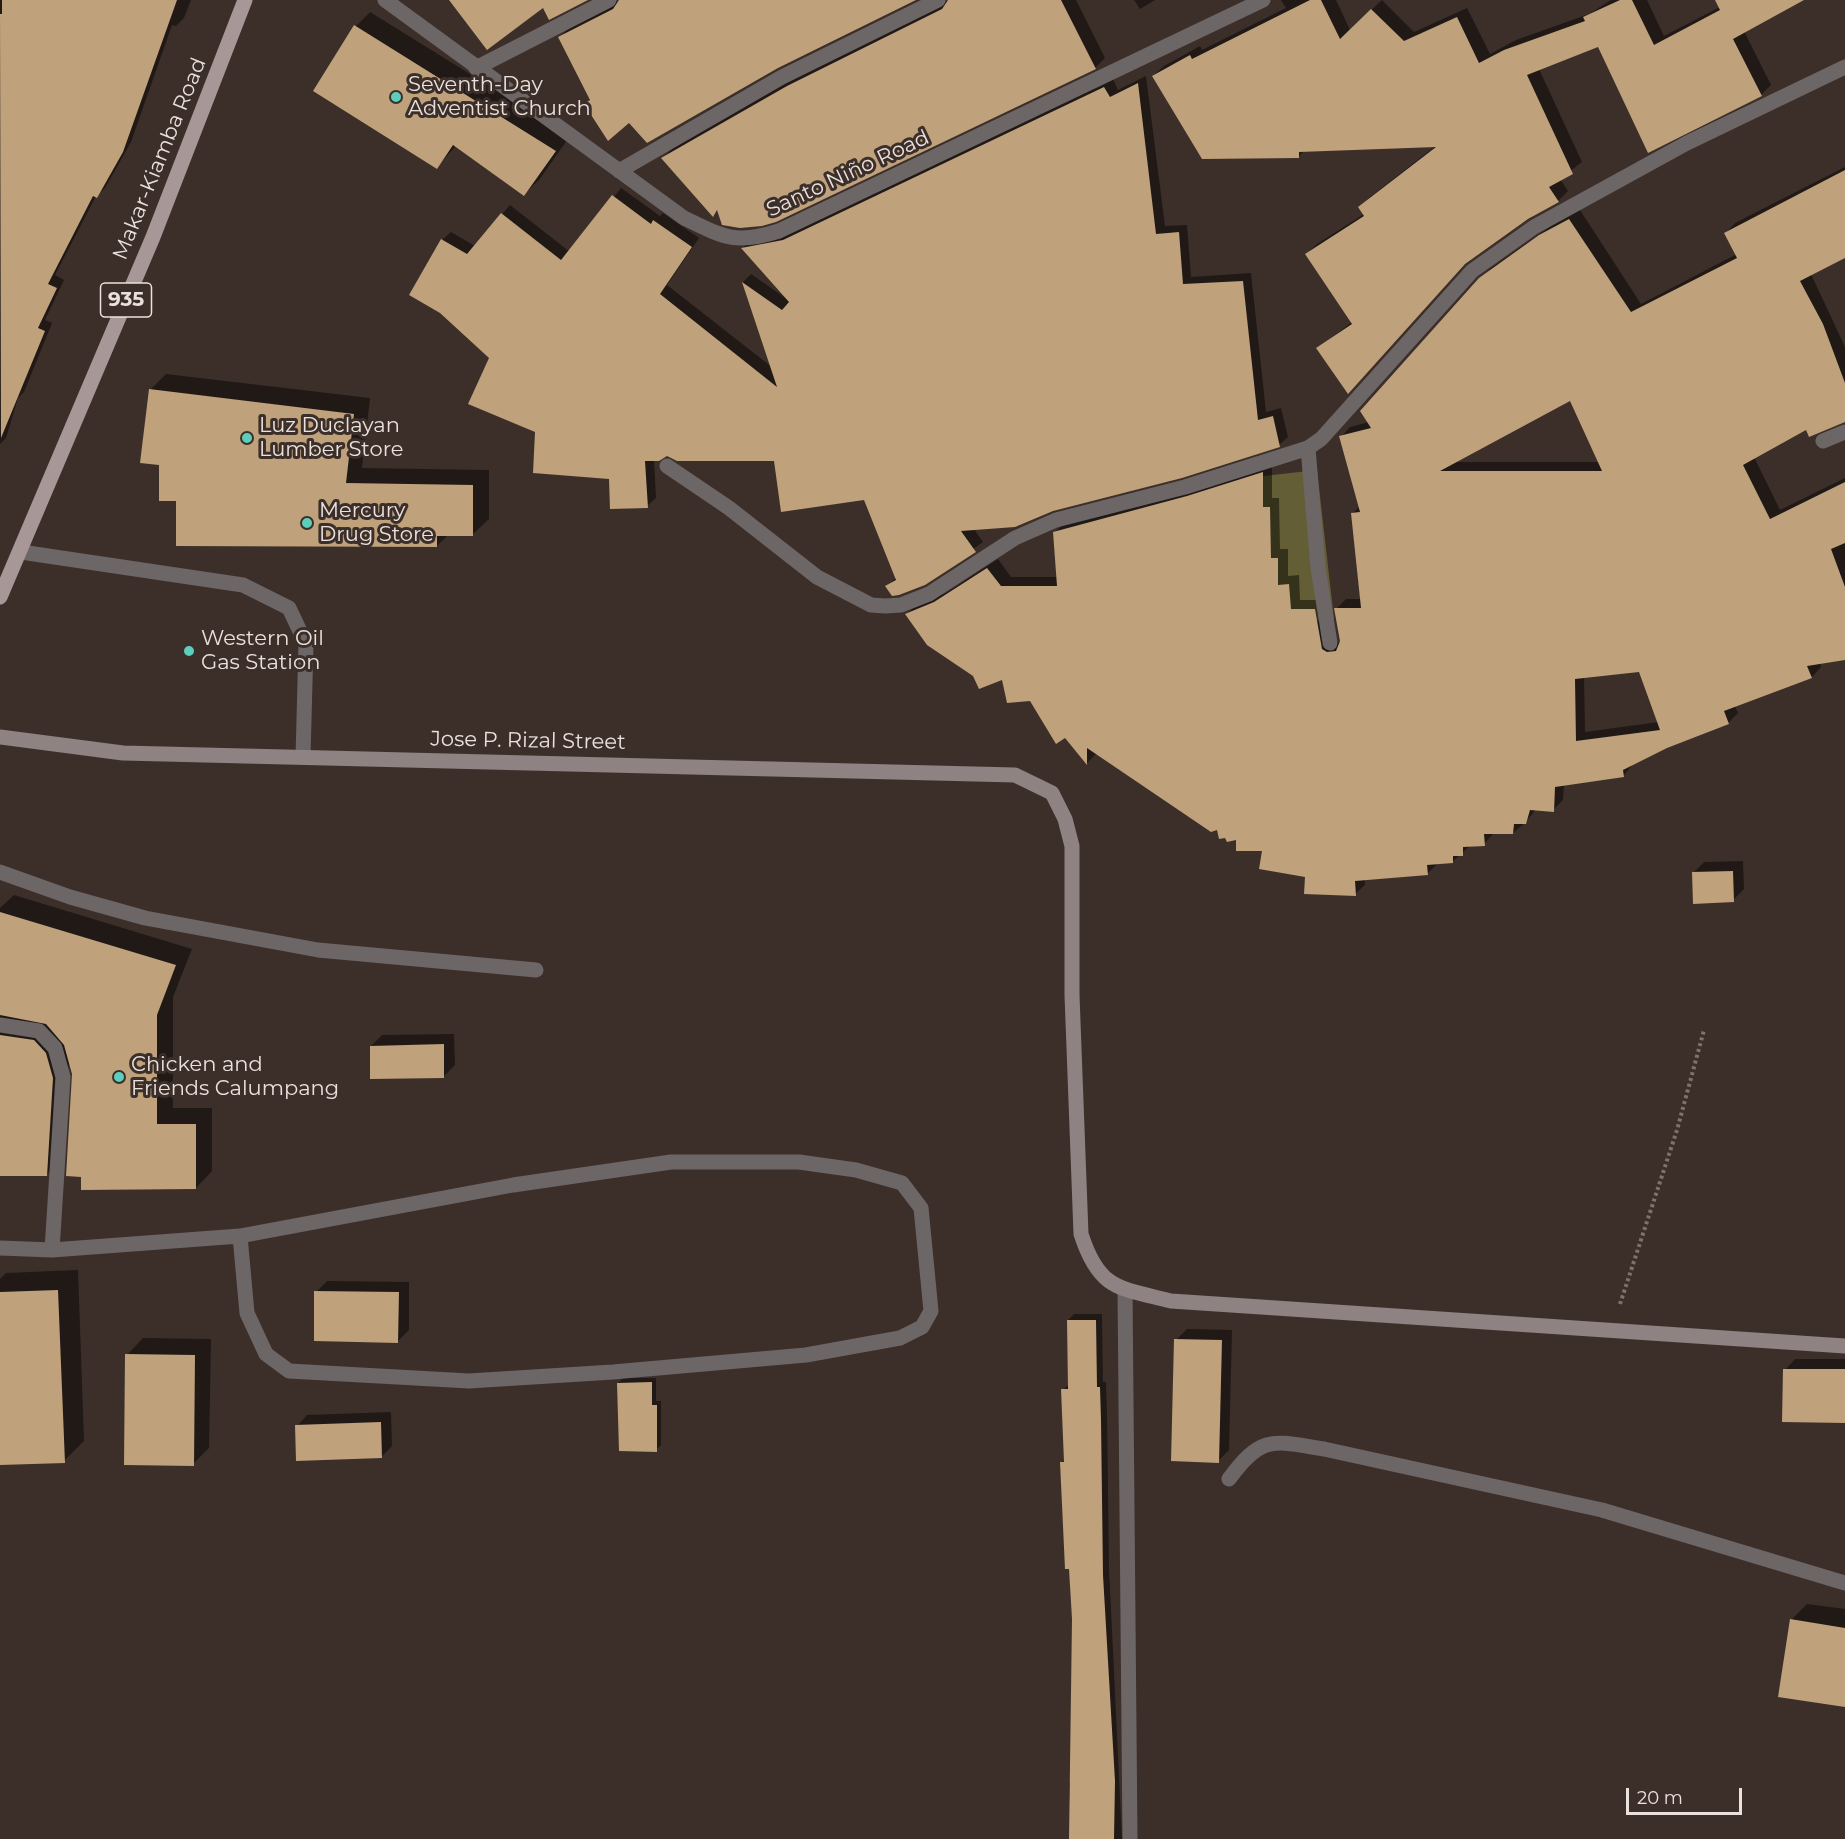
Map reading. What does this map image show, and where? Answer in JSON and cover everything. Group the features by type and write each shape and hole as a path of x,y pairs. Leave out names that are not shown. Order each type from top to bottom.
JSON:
{"main road":[{"name":"Makar-Kiamba Road","path":"0,597 153,237 245,0"}],"street":[{"name":"Santo Niño Road","path":"385,0 684,218 723,237 754,239 779,231 1263,0"},
{"path":"476,68 609,0"},
{"path":"619,171 782,77 938,0"},
{"path":"667,466 729,508 817,576 871,605 901,605 929,594 1016,538 1056,520 1185,487 1308,448 1321,439 1472,271 1534,226 1687,143 1845,68"},
{"path":"1823,441 1845,432"},
{"path":"1308,448 1318,568 1330,643"},
{"path":"21,552 243,585 289,608 306,644 303,757"},
{"name":"Jose P. Rizal Street","path":"0,737 123,753 982,773 1015,775 1052,793 1065,819 1072,846 1072,995 1081,1234 1098,1273 1111,1283 1125,1289"},
{"path":"0,872 70,897 145,918 318,950 536,970"},
{"path":"0,1025 39,1031 54,1048 63,1077 52,1250"},
{"path":"0,1248 52,1250 240,1236 604,1170 671,1162 799,1162 856,1170 902,1183 921,1208 931,1311 922,1328 900,1338 806,1355 613,1372 469,1381 289,1371 266,1354 247,1313 240,1236"},
{"path":"1130,1839 1125,1289 1171,1301 1845,1346"},
{"path":"1229,1479 1247,1454 1266,1444 1287,1443 1324,1449 1602,1510 1845,1583"}],"path":[{"path":"1611,1331 1677,1130 1704,1030"}],"shaded area":[{"path":"1317,470 1334,619 1272,626 1255,477"}],"building":[{"path":"2,0 177,0 123,152 97,198 93,196 48,284 57,288 38,328 45,331 1,438 0,14 2,14"},
{"path":"449,0 588,0 549,20 543,8 487,50"},
{"path":"619,0 916,0 778,68 647,143 629,123 608,141 584,104 590,100 558,37 613,9"},
{"path":"948,0 1061,0 1096,69 776,222 762,226 740,228 722,225 717,210 713,217 661,158 787,86 942,9"},
{"path":"1310,0 1321,0 1340,39 1371,9 1404,41 1457,17 1479,63 1504,50 1585,21 1583,17 1620,0 1632,0 1654,45 1720,10 1715,0 1804,0 1733,39 1762,96 1648,153 1598,47 1527,75 1573,174 1549,187 1559,202 1528,219 1465,264 1348,394 1316,348 1352,324 1305,254 1364,216 1358,207 1436,147 1299,152 1299,158 1202,159 1152,76 1190,55 1192,59"},
{"name":"Seventh-Day Adventist Church","path":"354,25 556,151 524,196 453,145 437,169 313,91"},
{"path":"1138,83 1156,234 1179,232 1183,284 1243,281 1258,420 1273,416 1280,447 1182,478 1053,511 1015,527 961,531 976,552 925,585 899,595 892,596 885,586 896,580 864,500 781,512 774,461 677,461 667,456 659,461 645,461 648,508 610,509 609,479 533,473 535,432 468,404 489,358 440,313 409,295 441,239 467,254 501,213 561,260 612,195 651,224 653,220 692,247 660,294 777,387 742,282 782,310 789,302 741,248 783,240 1104,87 1110,97"},
{"path":"1845,170 1845,258 1800,281 1823,324 1845,383 1845,422 1809,437 1806,430 1743,465 1770,519 1845,482 1845,543 1831,549 1845,587 1845,660 1807,666 1812,678 1724,711 1729,724 1667,748 1623,770 1624,777 1555,787 1554,812 1530,810 1526,824 1514,824 1513,834 1484,834 1485,846 1463,847 1463,856 1453,856 1453,863 1427,865 1428,875 1355,881 1356,896 1304,894 1305,877 1259,869 1262,851 1236,851 1236,840 1227,842 1225,838 1219,839 1217,830 1211,832 1087,748 1087,765 1065,738 1056,744 1030,701 1007,703 1002,680 979,689 973,676 927,645 905,614 934,602 987,568 1001,586 1057,586 1053,532 1187,496 1263,472 1263,507 1270,507 1271,558 1278,558 1278,585 1289,584 1291,609 1315,609 1322,649 1327,652 1336,651 1340,641 1334,608 1361,608 1351,513 1360,512 1339,436 1371,428 1360,411 1479,278 1539,235 1569,219 1631,312 1737,258 1724,233","holes":["1570,401 1602,471 1440,471","1639,672 1660,730 1576,741 1575,679"]},
{"path":"149,389 354,414 346,483 473,485 473,536 437,536 437,547 176,546 176,501 159,501 159,465 140,463"},
{"path":"1733,871 1734,902 1693,904 1692,872"},
{"path":"0,912 176,965 157,1015 157,1124 196,1124 196,1189 81,1190 81,1177 66,1176 72,1074 64,1045 46,1024 0,1015"},
{"path":"0,1035 34,1040 46,1053 53,1078 47,1176 0,1176"},
{"path":"444,1044 444,1078 370,1079 370,1046"},
{"path":"58,1290 65,1463 0,1465 0,1292"},
{"path":"314,1291 399,1292 398,1343 314,1341"},
{"path":"1067,1320 1096,1320 1097,1387 1100,1387 1101,1420 1103,1575 1115,1781 1114,1839 1069,1839 1072,1619 1069,1569 1065,1569 1060,1462 1064,1462 1061,1389 1068,1389"},
{"path":"1174,1339 1222,1340 1219,1463 1171,1461"},
{"path":"125,1354 195,1355 194,1466 124,1465"},
{"path":"1783,1369 1845,1369 1845,1423 1782,1422"},
{"path":"652,1382 652,1405 657,1405 657,1452 619,1451 617,1383"},
{"path":"381,1422 382,1458 296,1461 295,1425"},
{"path":"1790,1619 1845,1628 1845,1707 1778,1697"}],"place":[{"name":"Seventh-Day Adventist Church","path":"396,97"},
{"name":"Luz Duclayan Lumber Store","path":"247,438"},
{"name":"Mercury Drug Store","path":"307,523"},
{"name":"Western Oil Gas Station","path":"189,651"},
{"name":"Chicken and Friends Calumpang","path":"119,1077"}]}
